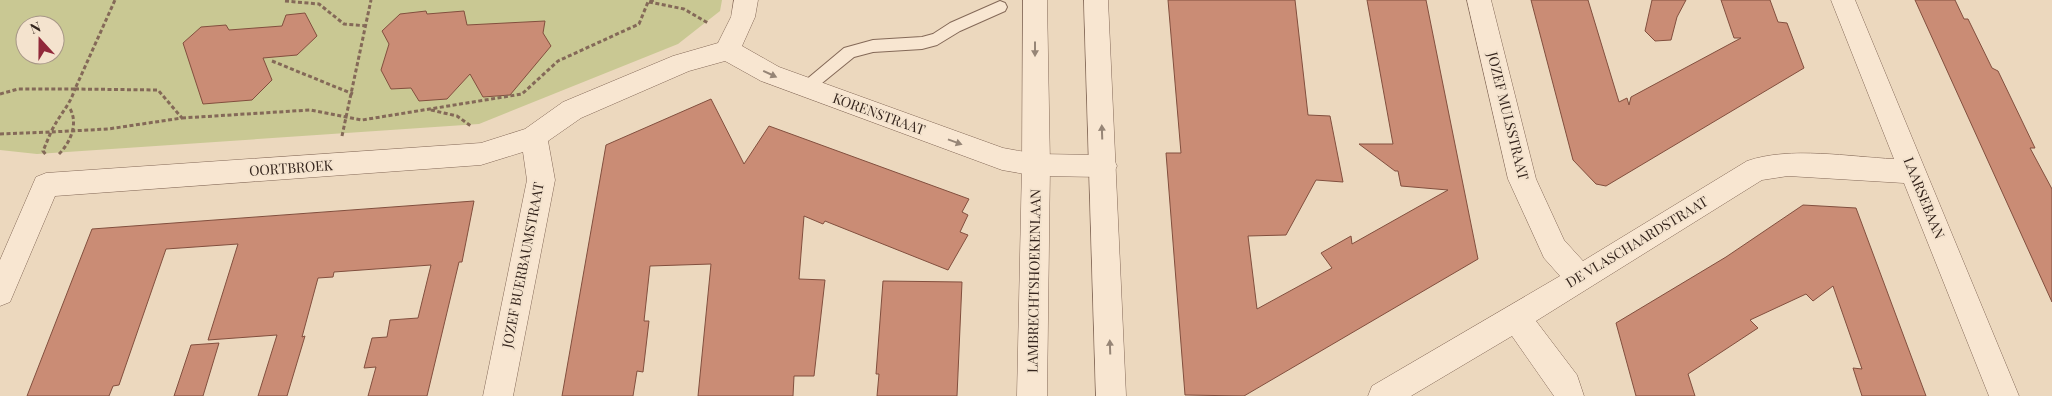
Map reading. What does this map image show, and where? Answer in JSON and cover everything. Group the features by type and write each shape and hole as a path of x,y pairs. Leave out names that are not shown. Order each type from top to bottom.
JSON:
{"street":[{"path":"534,138 572,110 682,63 727,50 743,17 746,0"},
{"name":"LAMBRECHTSHOEKENLAAN","path":"1032,396 1036,165 1035,0"},
{"path":"1096,0 1111,396"},
{"name":"JOZEF MULSSTRAAT","path":"1479,0 1522,179 1554,249 1579,277"},
{"name":"LAARSEBAAN","path":"1843,0 2004,396"},
{"name":"KORENSTRAAT","path":"727,50 770,74 806,88 1002,159 1036,165"},
{"name":"OORTBROEK","path":"48,173 481,154 534,138"},
{"name":"JOZEF BUERBAUMSTRAAT","path":"498,396 541,180 534,138"},
{"path":"1036,165 1103,166"},
{"name":"DE VLASCHAARDSTRAAT","path":"1383,396 1516,318 1579,277 1757,169 1788,165 1914,172"},
{"path":"0,293 48,173"},
{"path":"1516,318 1566,384 1569,396"}],"lane":[{"path":"806,88 849,52 873,46 929,41 1000,7"}],"path":[{"path":"48,173 43,151 59,116 70,106 75,89 115,0"},
{"path":"347,118 371,0"},
{"path":"648,1 654,0"},
{"path":"286,1 319,4 338,23 353,27 367,26"},
{"path":"648,1 684,8 711,24 727,50"},
{"path":"0,134 108,130 182,118 310,110 362,120 522,94 558,61 639,24 648,1"},
{"path":"272,61 353,94"},
{"path":"0,94 18,89 158,90 182,118"},
{"path":"48,173 66,149 75,119 75,112 70,106"},
{"path":"426,110 457,116 472,127 478,132 481,154"}],"shaded area":[{"path":"0,0 722,0 720,11 678,44 479,124 37,154 0,150"}],"building":[{"path":"1168,0 1295,0 1308,115 1330,116 1343,182 1316,180 1286,235 1248,236 1257,309 1332,268 1321,253 1351,236 1352,244 1448,190 1401,186 1398,171 1395,171 1359,144 1393,144 1367,0 1426,0 1478,259 1244,396 1185,395 1166,153 1181,153"},
{"path":"1531,0 1588,0 1619,102 1627,98 1629,105 1631,97 1741,38 1734,38 1721,0 1770,0 1778,22 1787,23 1804,68 1606,186 1596,184 1573,160"},
{"path":"1652,0 1686,0 1677,17 1671,40 1655,41 1645,31"},
{"path":"1915,0 1955,0 1964,19 1968,19 1992,68 1998,71 2035,148 2030,148 2052,189 2052,302"},
{"path":"426,11 427,14 464,11 467,25 545,21 543,33 551,46 510,95 483,97 470,74 447,99 419,101 411,88 391,89 381,70 389,44 382,31 400,14"},
{"path":"305,13 317,36 297,55 263,58 272,80 252,100 203,104 183,43 201,27 226,25 229,30 282,26 286,15"},
{"path":"711,99 744,164 769,126 969,199 962,212 968,215 960,232 968,235 948,270 825,221 823,224 804,216 799,279 825,280 814,376 794,376 793,396 698,396 711,264 650,266 644,321 649,321 643,372 637,371 633,396 562,396 606,145"},
{"path":"474,201 462,262 459,262 427,396 368,396 376,367 364,368 372,338 387,337 390,320 418,318 431,265 334,272 333,277 318,278 302,337 305,336 287,396 258,396 277,335 208,340 238,244 166,249 119,385 113,386 109,396 27,396 92,229"},
{"path":"1803,205 1856,208 1926,396 1862,396 1853,368 1862,369 1833,286 1813,301 1806,294 1750,320 1758,328 1688,374 1695,396 1636,396 1616,323 1726,257"},
{"path":"883,281 962,282 957,396 877,396 879,374 876,374"},
{"path":"219,343 203,396 174,396 191,345"}]}
